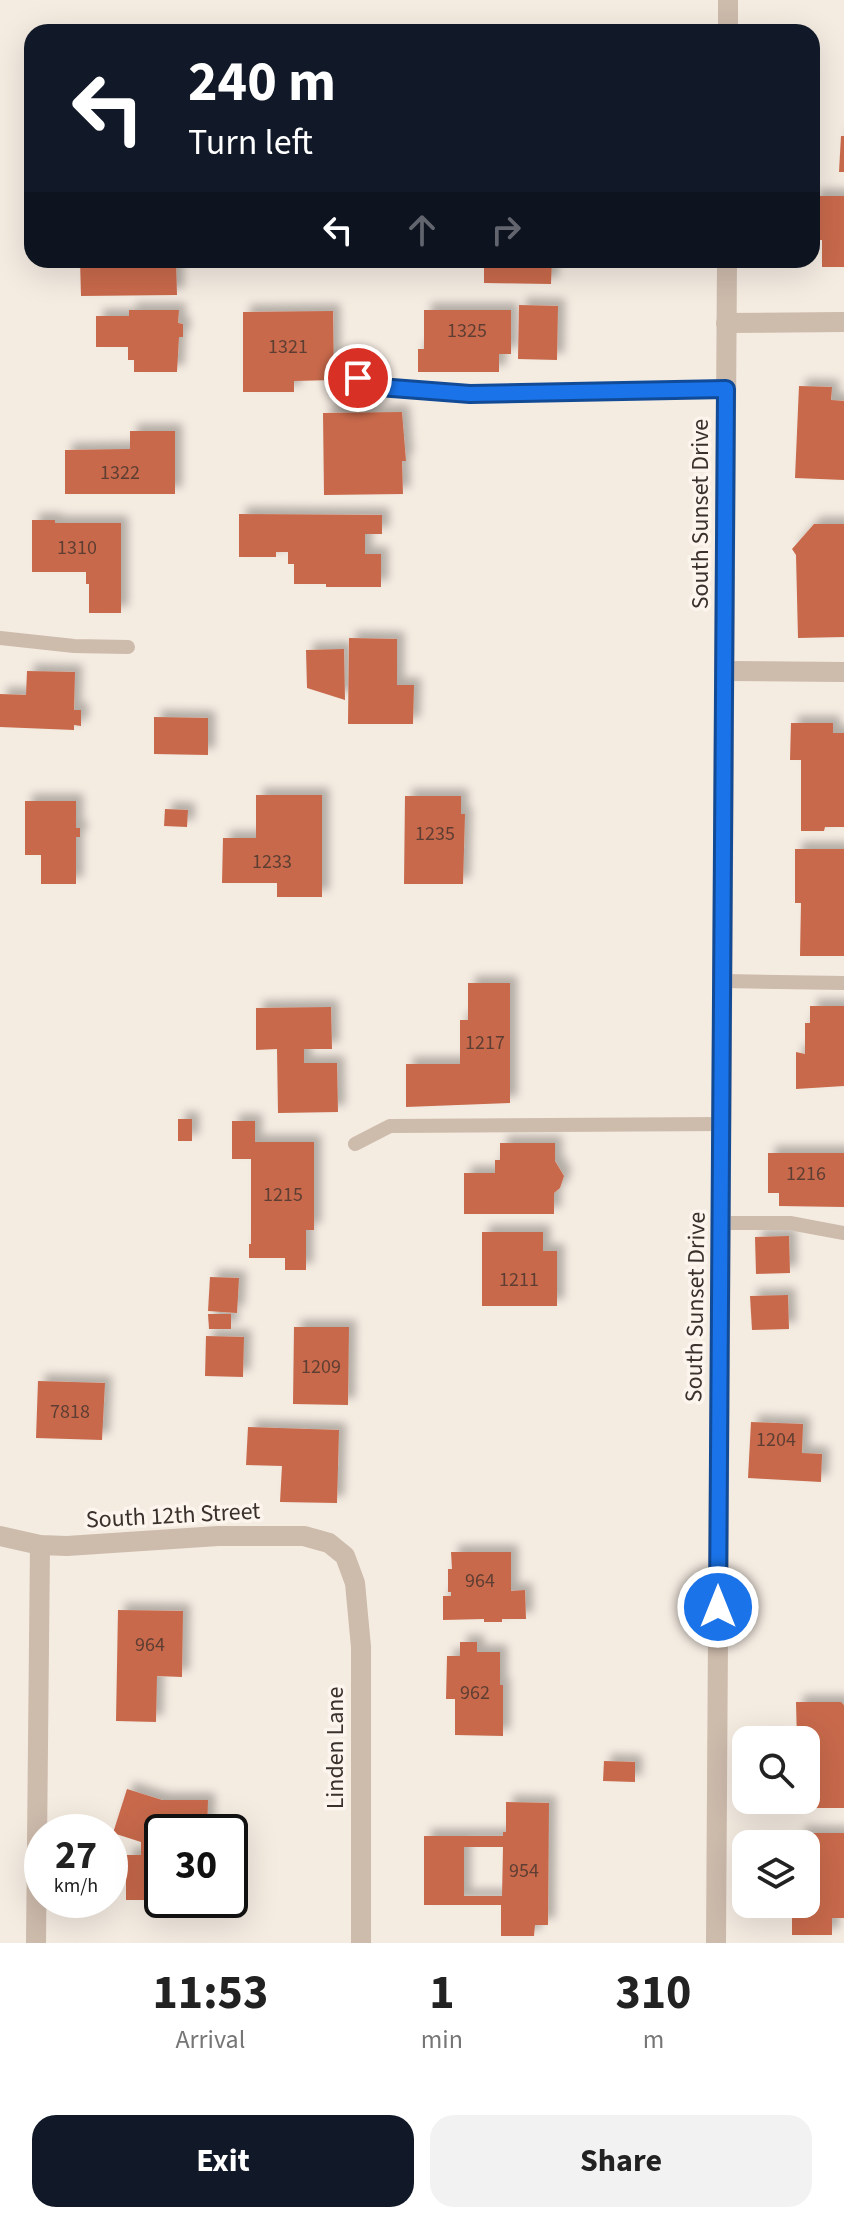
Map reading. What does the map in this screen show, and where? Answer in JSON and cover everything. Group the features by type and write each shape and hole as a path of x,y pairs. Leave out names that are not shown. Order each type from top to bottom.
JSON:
{"street":[{"path":"728,0 728,24"},
{"name":"South Sunset Drive","path":"716,1943 727,268"},
{"path":"726,323 844,322"},
{"path":"725,671 844,672"},
{"name":"South 12th Street","path":"0,1536 40,1545 98,1545 278,1535 319,1539 345,1556"},
{"path":"36,1943 40,1545"},
{"name":"Linden Lane","path":"345,1556 355,1583 361,1634 361,1943"}],"lane":[{"path":"358,378 379,387 470,394 726,389"},
{"path":"0,638 74,646 128,647"},
{"path":"724,981 844,983"},
{"path":"355,1144 390,1126 723,1124"},
{"path":"722,1223 790,1223 844,1233"}],"building":[{"path":"841,136 844,136 844,172 839,172"},
{"path":"820,196 844,196 844,267 822,267"},
{"path":"80,268 176,268 177,295 81,296"},
{"path":"484,268 552,268 551,284 484,283"},
{"path":"519,305 558,306 557,360 518,359"},
{"path":"129,310 179,310 178,323 183,324 183,337 179,337 177,372 134,372 134,360 128,360 128,347 96,347 96,316 129,316"},
{"path":"424,310 511,310 511,354 499,354 499,372 418,372 418,349 424,349"},
{"path":"333,311 334,380 294,381 294,392 243,392 243,312"},
{"path":"799,386 832,387 831,400 844,401 844,480 795,478"},
{"path":"402,412 406,461 402,461 403,494 324,495 323,413"},
{"path":"130,431 175,431 175,494 65,494 65,450 130,449"},
{"path":"239,514 382,515 382,534 365,534 365,554 381,554 381,587 294,584 294,564 288,564 288,552 276,552 276,557 239,557"},
{"path":"32,520 121,523 121,613 89,613 86,572 32,572"},
{"path":"814,524 844,524 844,637 798,638 796,555 792,549"},
{"path":"349,638 397,639 397,685 414,685 413,724 348,724"},
{"path":"344,649 345,700 307,688 306,650"},
{"path":"27,671 75,672 74,710 81,710 81,726 74,725 74,730 0,727 0,694 26,695"},
{"path":"154,717 208,718 208,755 154,754"},
{"path":"791,723 833,723 833,733 844,733 844,827 801,831 801,760 790,760"},
{"path":"256,795 322,795 322,897 277,897 277,883 222,883 223,838 256,838"},
{"path":"405,796 461,796 461,814 465,814 463,884 404,884"},
{"path":"25,801 76,801 76,828 80,828 80,837 76,837 76,884 41,884 41,855 25,855"},
{"path":"165,809 188,810 187,827 164,826"},
{"path":"795,849 844,849 844,956 800,956 801,903 795,903"},
{"path":"468,983 510,983 510,1103 406,1107 406,1064 460,1064 460,1020 468,1020"},
{"path":"810,1006 844,1006 844,1086 796,1089 796,1052 805,1054 805,1023 810,1023"},
{"path":"331,1007 332,1049 304,1049 304,1063 337,1063 338,1112 278,1113 277,1049 256,1050 256,1008"},
{"path":"178,1119 192,1119 192,1141 178,1141"},
{"path":"232,1121 255,1121 255,1142 314,1142 314,1230 306,1230 306,1270 285,1270 285,1258 249,1258 251,1159 232,1159"},
{"path":"500,1143 555,1143 555,1161 564,1176 560,1188 554,1193 554,1214 464,1214 464,1173 495,1173 495,1160 500,1160"},
{"path":"768,1153 844,1153 844,1207 779,1206 779,1193 768,1193"},
{"path":"482,1232 543,1232 543,1251 557,1251 557,1306 482,1306"},
{"path":"789,1236 790,1273 756,1274 755,1237"},
{"path":"210,1277 239,1278 237,1313 208,1311"},
{"path":"788,1295 789,1329 752,1330 750,1296"},
{"path":"208,1314 231,1314 231,1329 209,1329"},
{"path":"294,1327 349,1327 348,1405 293,1404"},
{"path":"206,1336 244,1337 243,1377 205,1376"},
{"path":"38,1381 105,1383 102,1440 36,1438"},
{"path":"751,1422 803,1424 802,1453 822,1454 821,1482 748,1478"},
{"path":"248,1427 339,1430 337,1503 280,1502 282,1466 246,1465"},
{"path":"451,1552 511,1552 511,1591 525,1590 526,1619 502,1619 502,1622 443,1620 443,1596 451,1596 448,1592 448,1569 452,1569"},
{"path":"118,1610 183,1611 182,1677 157,1676 156,1722 116,1721"},
{"path":"460,1642 477,1642 477,1652 500,1652 503,1736 455,1735 455,1699 446,1699 447,1656 460,1656"},
{"path":"796,1702 841,1702 844,1705 844,1808 820,1808 820,1726 797,1726"},
{"path":"604,1761 635,1762 635,1782 603,1781"},
{"path":"127,1789 162,1800 208,1800 208,1814 144,1814 144,1900 128,1900 128,1855 141,1855 141,1842 128,1838 128,1814 119,1814"},
{"path":"506,1802 549,1803 548,1925 535,1925 534,1936 501,1936 501,1905 424,1905 424,1836 503,1836 506,1832","holes":["464,1847 503,1847 502,1896 464,1896"]},
{"path":"820,1833 844,1833 844,1918 832,1918 832,1935 792,1935 792,1918 820,1918"}],"route":[{"path":"358,378 379,387 470,394 726,389 718,1607"}]}
